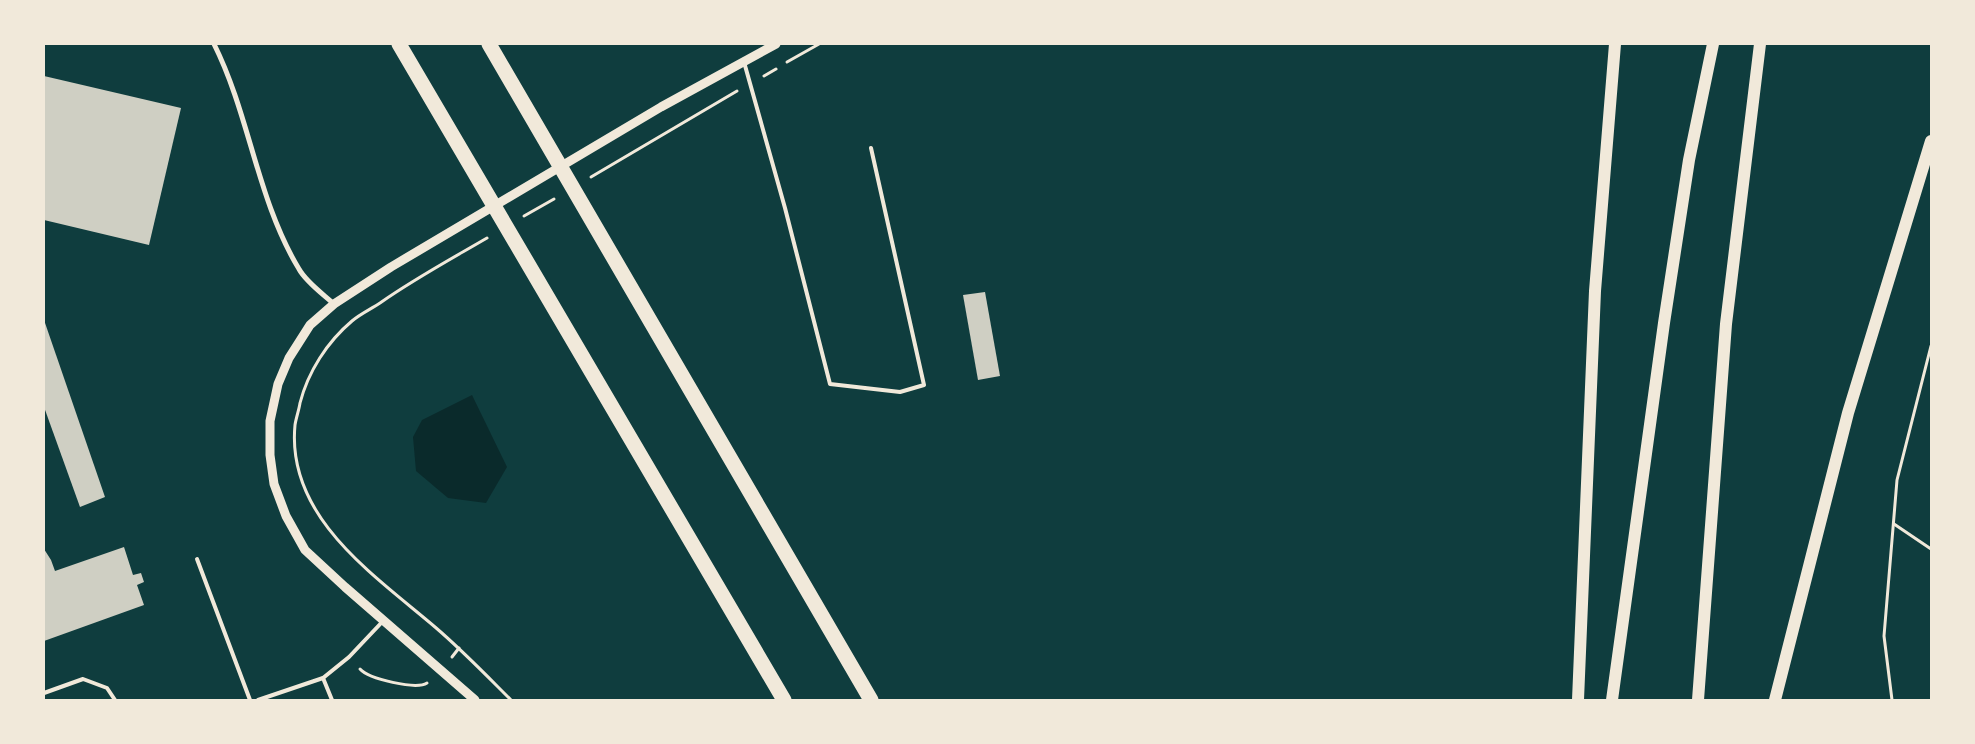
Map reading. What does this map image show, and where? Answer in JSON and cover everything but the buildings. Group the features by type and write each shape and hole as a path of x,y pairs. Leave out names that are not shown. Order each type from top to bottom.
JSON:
{"highway":[{"path":"399,44 784,700"},
{"path":"489,44 871,700"}],"main road":[{"path":"1578,700 1595,291 1615,44"},
{"path":"1612,700 1664,323 1689,160 1713,44"},
{"path":"1698,700 1726,324 1760,44"},
{"path":"1775,700 1848,413 1931,142"}],"street":[{"path":"214,44 233,89 272,215 299,271 334,304"},
{"path":"475,700 345,588 305,550 286,516 274,484 270,455 270,421 278,384 289,358 310,325 334,304 391,267 661,107 776,44"}],"lane":[{"path":"744,62 785,208 830,384 900,392 924,385 871,148"},
{"path":"197,559 250,700"},
{"path":"258,700 323,678 349,657 384,620"},
{"path":"323,678 332,700"},
{"path":"44,693 83,679 107,688 115,700"}],"path":[{"path":"590,178 674,129"},
{"path":"522,218 556,198"},
{"path":"488,237 404,287 351,322 321,354 304,390 295,425 296,455 306,491 316,512 330,531 356,560 460,648 511,700"},
{"path":"1892,700 1884,636 1897,480 1931,346"},
{"path":"1894,524 1931,549"},
{"path":"349,657 365,674 417,686 430,681 460,648"}],"water":[{"path":"472,395 507,467 486,503 448,498 416,471 413,437 422,420"}]}
